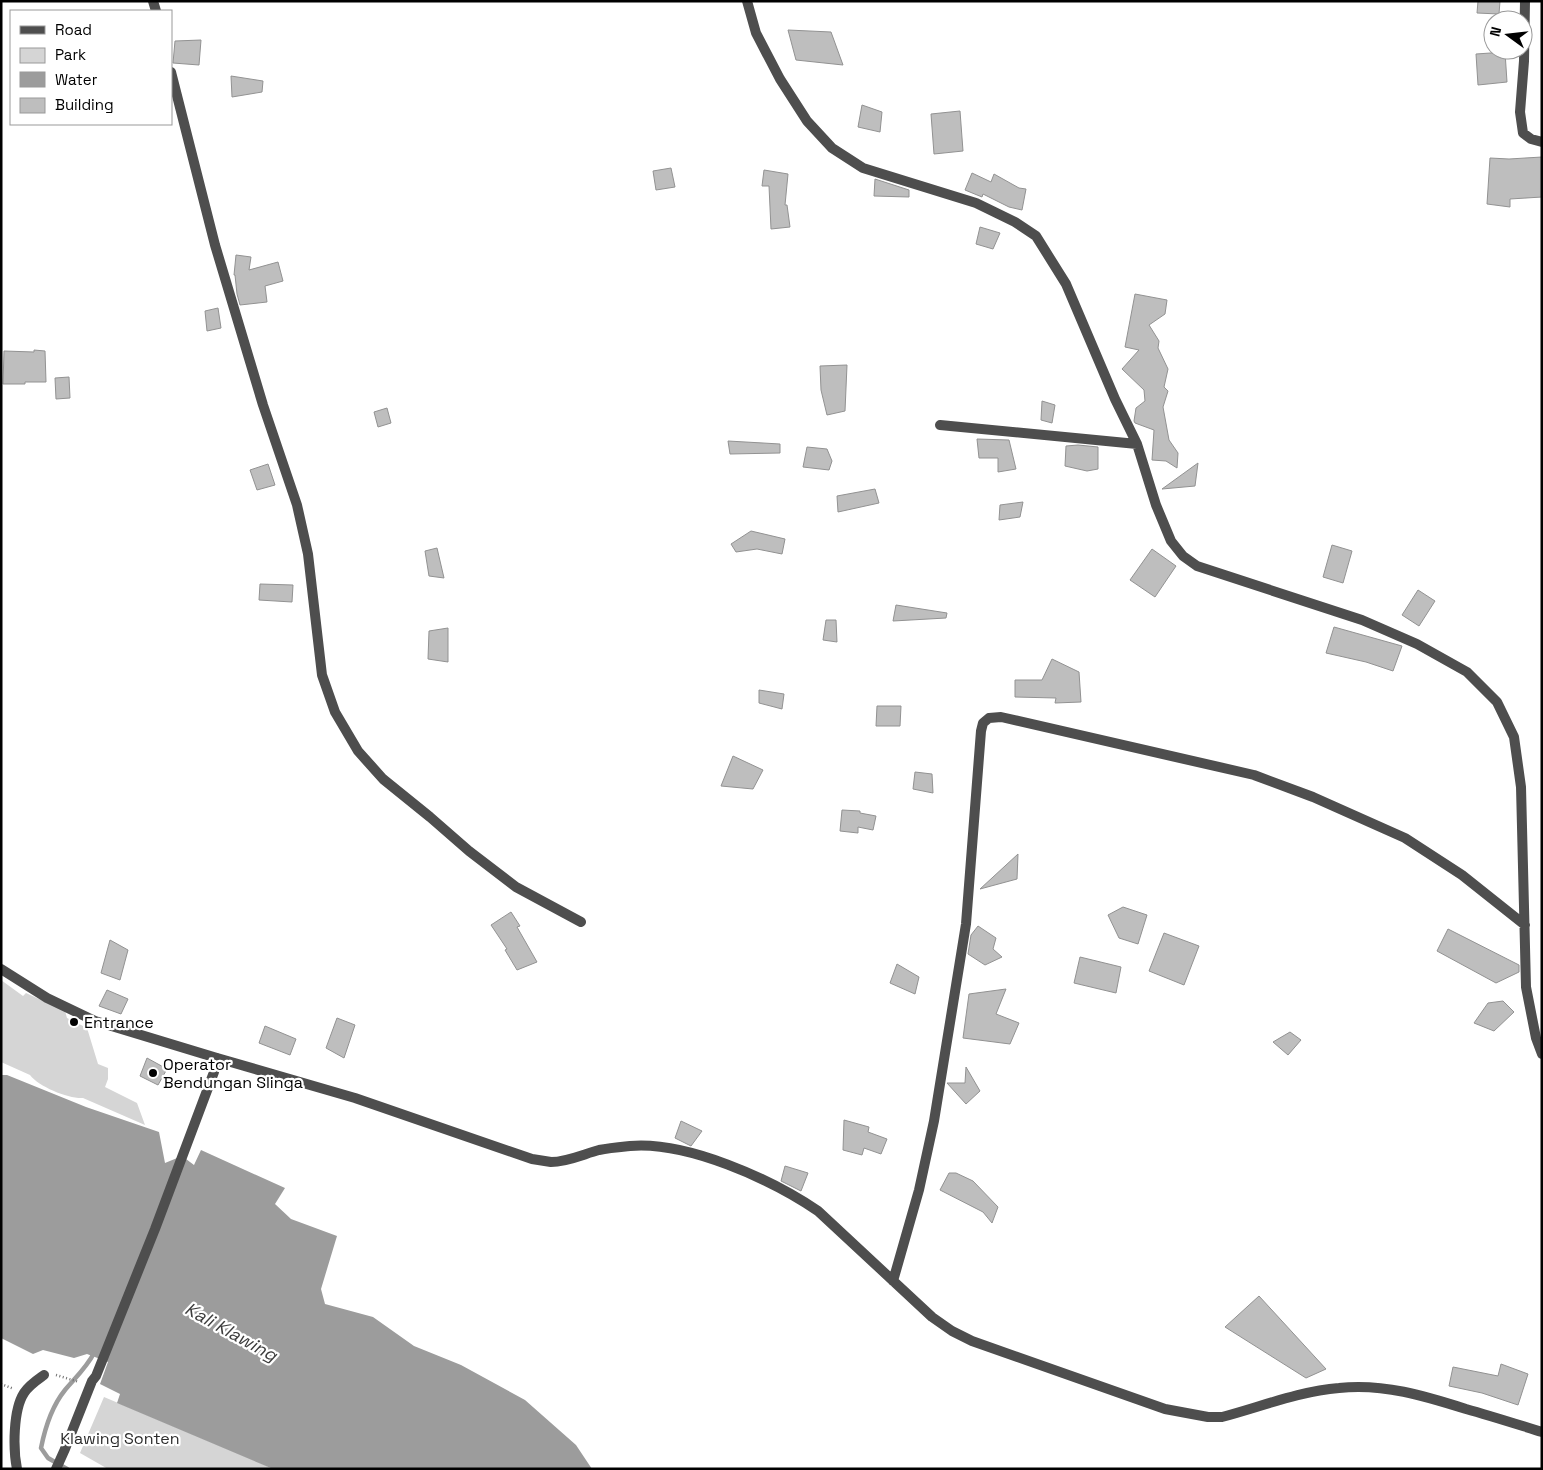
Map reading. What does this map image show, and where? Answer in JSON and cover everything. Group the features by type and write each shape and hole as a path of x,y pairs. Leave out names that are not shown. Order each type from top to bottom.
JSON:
{"street":[{"path":"747,1 756,33 780,79 807,121 832,148 863,168 976,203 1015,222 1036,236 1066,284 1115,399 1137,444 1171,541 1183,556 1197,566 1362,620 1417,644 1467,672 1497,702 1514,737 1521,787 1526,987 1536,1038 1542,1054"},
{"path":"1525,1 1524,61 1520,112 1523,133 1531,139 1542,142"},
{"path":"172,76 215,245 297,505 308,554 322,675 335,712 358,751 383,779 469,851 516,886 580,922"},
{"path":"940,425 1137,444"},
{"path":"893,1281 919,1190 934,1121 966,924 981,731 983,723 989,718 1001,717 1254,775 1314,797 1405,838 1462,875 1525,925"},
{"path":"1,969 47,998 95,1021 355,1098 532,1159 552,1162 602,1150 631,1146 662,1147 703,1156 761,1180 818,1211 932,1317 952,1331 972,1341 1165,1410 1208,1417 1222,1417 1303,1394 1362,1386 1396,1390 1431,1398 1542,1432"},
{"path":"56,1469 92,1381 96,1376 155,1229 214,1072 217,1058"},
{"path":"18,1469 14,1457 14,1423 23,1394 34,1382 44,1375"}],"path":[{"path":"44,1375 52,1374 87,1384 92,1381"}],"green space":[{"path":"1,980 23,996 26,993 65,1011 67,1018 87,1028 98,1064 108,1068 108,1079 105,1087 137,1103 145,1125 83,1098 70,1097 55,1091 40,1084 30,1075 1,1062"},
{"name":"Klawing Sonten","path":"104,1397 273,1469 108,1469 80,1453"}],"water":[{"name":"Kali Klawing","path":"1,1075 7,1075 86,1107 159,1132 165,1163 182,1156 194,1165 201,1150 285,1188 275,1204 291,1219 337,1236 321,1289 325,1304 373,1317 414,1346 461,1365 525,1400 576,1445 592,1469 273,1469 117,1403 120,1394 100,1384 108,1362 87,1354 74,1358 43,1350 33,1354 1,1338"}],"building":[{"path":"1478,1 1500,1 1499,10 1483,10 1483,13 1477,13"},
{"path":"788,30 831,32 843,65 796,60"},
{"path":"201,40 199,65 173,63 175,41"},
{"path":"1476,54 1483,54 1483,60 1506,60 1507,82 1478,85"},
{"path":"231,76 263,81 262,92 232,97"},
{"path":"862,105 882,112 880,132 858,127"},
{"path":"960,111 963,151 934,154 931,114"},
{"path":"1542,157 1542,197 1510,199 1510,207 1487,204 1490,158"},
{"path":"671,168 675,187 656,190 653,171"},
{"path":"764,170 788,174 785,205 787,205 790,227 771,229 769,186 762,186"},
{"path":"972,173 991,182 994,174 1019,188 1026,189 1022,210 1009,207 983,194 982,197 965,190"},
{"path":"875,179 909,190 909,197 874,196"},
{"path":"980,227 1000,233 993,249 976,244"},
{"path":"236,255 251,257 249,270 278,262 283,281 265,286 267,302 240,305 234,275"},
{"path":"1135,294 1167,300 1165,314 1149,325 1159,341 1158,348 1168,369 1164,387 1168,391 1163,407 1169,440 1178,453 1177,468 1166,461 1152,460 1154,430 1134,421 1136,408 1145,401 1144,390 1122,369 1139,350 1125,347"},
{"path":"218,308 221,328 207,331 205,311"},
{"path":"34,350 45,351 46,382 3,384 4,351 34,352"},
{"path":"847,365 845,411 827,415 821,390 820,366"},
{"path":"69,377 70,398 56,399 55,378"},
{"path":"1042,401 1055,405 1052,423 1041,420"},
{"path":"387,408 391,423 378,427 374,412"},
{"path":"977,439 1009,440 1016,469 998,472 998,458 979,458"},
{"path":"728,441 780,444 780,453 730,454"},
{"path":"1066,446 1098,447 1098,469 1087,471 1065,466"},
{"path":"807,447 827,449 832,461 829,470 803,467"},
{"path":"1198,463 1195,486 1162,489"},
{"path":"268,464 275,485 257,490 250,470"},
{"path":"875,489 879,503 838,512 837,496"},
{"path":"1023,502 1020,517 999,520 1000,505"},
{"path":"751,531 785,539 782,554 757,549 736,552 731,544"},
{"path":"1332,545 1352,551 1343,583 1323,577"},
{"path":"437,548 444,578 429,576 425,551"},
{"path":"1152,549 1176,566 1155,597 1130,580"},
{"path":"260,584 293,585 292,602 259,600"},
{"path":"1418,590 1435,601 1419,626 1402,615"},
{"path":"896,605 947,613 946,618 893,621"},
{"path":"826,620 836,620 837,642 823,640"},
{"path":"1334,627 1402,646 1393,671 1366,662 1326,653"},
{"path":"448,628 448,662 428,659 429,631"},
{"path":"1052,659 1079,672 1081,702 1055,703 1056,698 1015,697 1015,680 1042,680"},
{"path":"759,690 784,694 782,709 759,703"},
{"path":"877,706 901,706 900,726 876,726"},
{"path":"733,756 763,770 753,789 721,786"},
{"path":"915,772 932,774 933,793 913,789"},
{"path":"842,810 860,811 860,813 876,816 873,830 858,827 858,833 840,831"},
{"path":"1018,854 1017,879 980,889"},
{"path":"1123,907 1147,915 1138,944 1119,938 1108,915"},
{"path":"511,912 520,926 517,927 537,962 517,970 505,950 507,949 491,925"},
{"path":"978,926 996,938 993,949 1002,957 985,965 968,954 971,935"},
{"path":"1448,929 1519,965 1519,972 1496,983 1437,951"},
{"path":"1164,933 1199,946 1184,985 1149,971"},
{"path":"110,940 128,950 120,980 101,973"},
{"path":"1080,957 1121,967 1116,993 1074,983"},
{"path":"897,964 919,977 915,994 890,983"},
{"path":"1006,989 996,1014 1019,1023 1010,1044 963,1038 969,994"},
{"path":"107,990 128,999 121,1014 99,1006"},
{"path":"1503,1001 1514,1012 1494,1031 1474,1023 1488,1003"},
{"path":"337,1018 355,1025 344,1058 326,1048"},
{"path":"265,1026 296,1039 290,1055 259,1043"},
{"path":"1290,1032 1301,1040 1288,1055 1273,1042"},
{"name":"Operator Bendungan Slinga","path":"147,1058 167,1069 158,1085 140,1076"},
{"path":"966,1067 980,1091 966,1104 947,1083 965,1083"},
{"path":"844,1120 869,1127 868,1132 887,1139 881,1154 864,1148 862,1155 843,1150"},
{"path":"681,1121 702,1131 691,1146 675,1138"},
{"path":"785,1166 808,1173 801,1191 781,1181"},
{"path":"949,1173 956,1173 973,1181 998,1207 992,1223 983,1212 940,1190"},
{"path":"1259,1296 1326,1369 1306,1378 1225,1327"},
{"path":"1501,1364 1528,1374 1518,1405 1482,1393 1449,1386 1453,1367 1498,1376"}],"waterway":[{"path":"67,1469 48,1458 41,1448 47,1425 56,1403 94,1353"}],"place":[{"name":"Entrance","path":"74,1022"},
{"name":"Operator Bendungan Slinga","path":"153,1073"}]}
